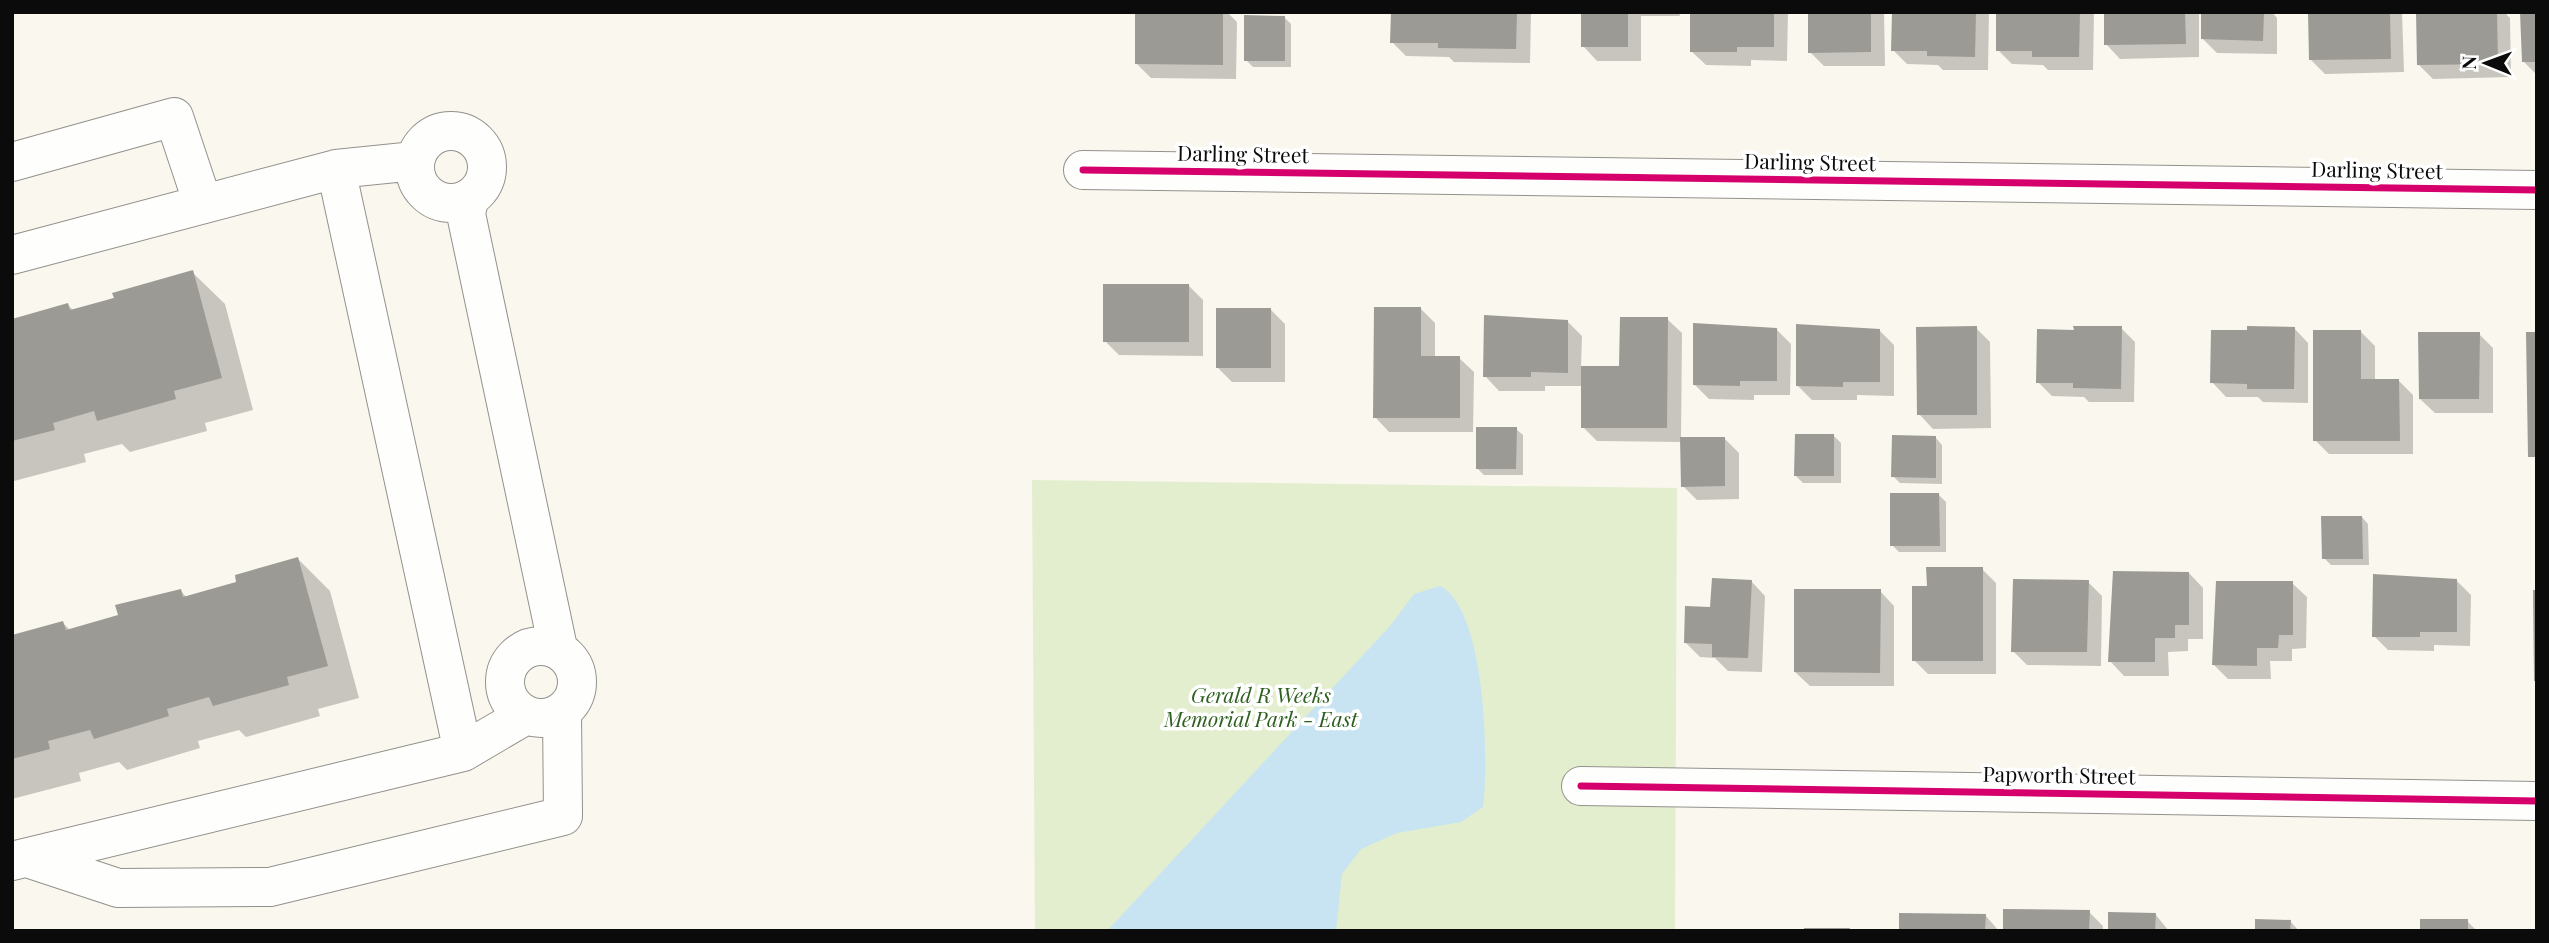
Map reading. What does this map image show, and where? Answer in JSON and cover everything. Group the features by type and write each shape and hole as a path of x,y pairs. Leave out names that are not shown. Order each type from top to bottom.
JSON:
{"street":[{"path":"12,162 174,117 203,204"},
{"path":"449,130 465,133 479,142 486,156 488,173 481,188 469,199 454,204 438,201 424,191 416,177 415,161 421,146 433,135 449,130"},
{"path":"12,255 336,169 415,161"},
{"path":"336,169 463,752"},
{"name":"Darling Street","path":"1083,170 2537,190"},
{"path":"469,199 466,214 558,648"},
{"path":"20,859 463,752 544,714 575,698 579,679 572,661 558,648 539,645 521,651 508,665 504,684 511,702 544,714"},
{"path":"20,859 118,888 270,887 563,816 544,714"},
{"name":"Papworth Street","path":"1581,786 2537,801"}],"green space":[{"name":"Gerald R Weeks Memorial Park - East","path":"1032,480 1677,488 1675,931 1035,931"}],"water":[{"path":"1440,586 1455,600 1467,624 1475,654 1484,722 1483,807 1461,822 1397,833 1361,849 1342,874 1336,931 1107,931 1390,626 1414,594"}],"building":[{"path":"1135,12 1223,12 1223,65 1135,64"},
{"path":"1391,12 1517,12 1516,49 1438,48 1438,43 1390,43"},
{"path":"1581,12 1628,12 1628,47 1581,47"},
{"path":"1690,12 1774,12 1774,47 1737,47 1737,52 1690,52"},
{"path":"1808,12 1871,12 1871,52 1808,53"},
{"path":"1892,12 1976,12 1975,57 1927,56 1927,51 1891,51"},
{"path":"1996,12 2080,12 2079,57 2032,57 2032,51 1996,51"},
{"path":"2104,12 2185,12 2186,44 2104,45"},
{"path":"2201,12 2264,12 2263,41 2201,39"},
{"path":"2308,12 2390,12 2391,59 2309,60"},
{"path":"2416,12 2497,12 2498,64 2417,65"},
{"path":"2520,12 2537,12 2537,62 2522,62"},
{"path":"1244,15 1285,16 1285,61 1244,61"},
{"path":"193,270 222,378 174,391 176,399 97,421 94,411 53,423 55,430 12,441 12,319 68,303 70,310 114,298 112,293"},
{"path":"1103,284 1189,284 1189,342 1103,342"},
{"path":"1374,307 1421,307 1421,356 1460,356 1460,418 1373,418"},
{"path":"1216,308 1271,308 1271,368 1216,368"},
{"path":"1484,315 1568,320 1568,373 1531,372 1531,377 1483,377"},
{"path":"1620,317 1668,317 1667,428 1581,428 1581,366 1619,366"},
{"path":"1693,323 1777,328 1777,381 1740,381 1740,386 1693,385"},
{"path":"1796,324 1880,329 1880,382 1843,382 1843,387 1796,386"},
{"path":"1977,326 1977,415 1917,415 1916,327"},
{"path":"2073,326 2122,326 2121,389 2073,388 2073,383 2036,383 2037,329 2074,330"},
{"path":"2247,326 2295,327 2294,389 2247,389 2247,384 2210,383 2211,330 2247,330"},
{"path":"2313,330 2361,330 2361,379 2399,379 2400,441 2313,441"},
{"path":"2418,332 2480,332 2479,399 2419,399"},
{"path":"2526,332 2537,332 2537,457 2528,457"},
{"path":"1476,427 1517,427 1516,469 1476,469"},
{"path":"1795,434 1834,434 1834,476 1794,476"},
{"path":"1892,435 1936,436 1936,478 1891,477"},
{"path":"1680,437 1725,437 1725,486 1681,487"},
{"path":"1890,493 1939,493 1940,546 1890,546"},
{"path":"2321,516 2362,516 2363,559 2322,559"},
{"path":"298,557 328,666 287,677 289,685 213,706 209,697 167,709 169,716 94,739 90,730 48,741 50,749 12,759 12,635 63,621 66,630 118,615 115,605 181,589 183,597 236,582 235,575"},
{"path":"1926,567 1983,567 1983,661 1912,661 1912,586 1927,586"},
{"path":"2113,571 2189,572 2189,625 2175,625 2175,638 2155,638 2155,662 2108,662"},
{"path":"2373,574 2457,579 2457,632 2420,632 2420,637 2372,637"},
{"path":"1712,578 1752,580 1748,658 1712,657 1712,644 1684,643 1685,606 1710,607"},
{"path":"2013,579 2089,580 2087,652 2011,652"},
{"path":"2216,581 2293,581 2293,635 2279,635 2278,648 2257,648 2257,666 2212,665"},
{"path":"1794,589 1881,589 1880,673 1794,672"},
{"path":"2533,590 2537,590 2537,681 2534,681"},
{"path":"2003,909 2090,910 2089,931 2003,931"},
{"path":"2108,912 2156,913 2155,931 2108,931"},
{"path":"1899,913 1986,914 1985,931 1899,931"},
{"path":"2255,919 2291,920 2290,931 2255,931"},
{"path":"2420,919 2468,919 2468,931 2420,931"},
{"path":"1804,928 1850,928 1849,931 1804,931"}],"cycle path":[{"path":"1083,170 2537,190"},
{"path":"1581,786 2537,801"}]}
